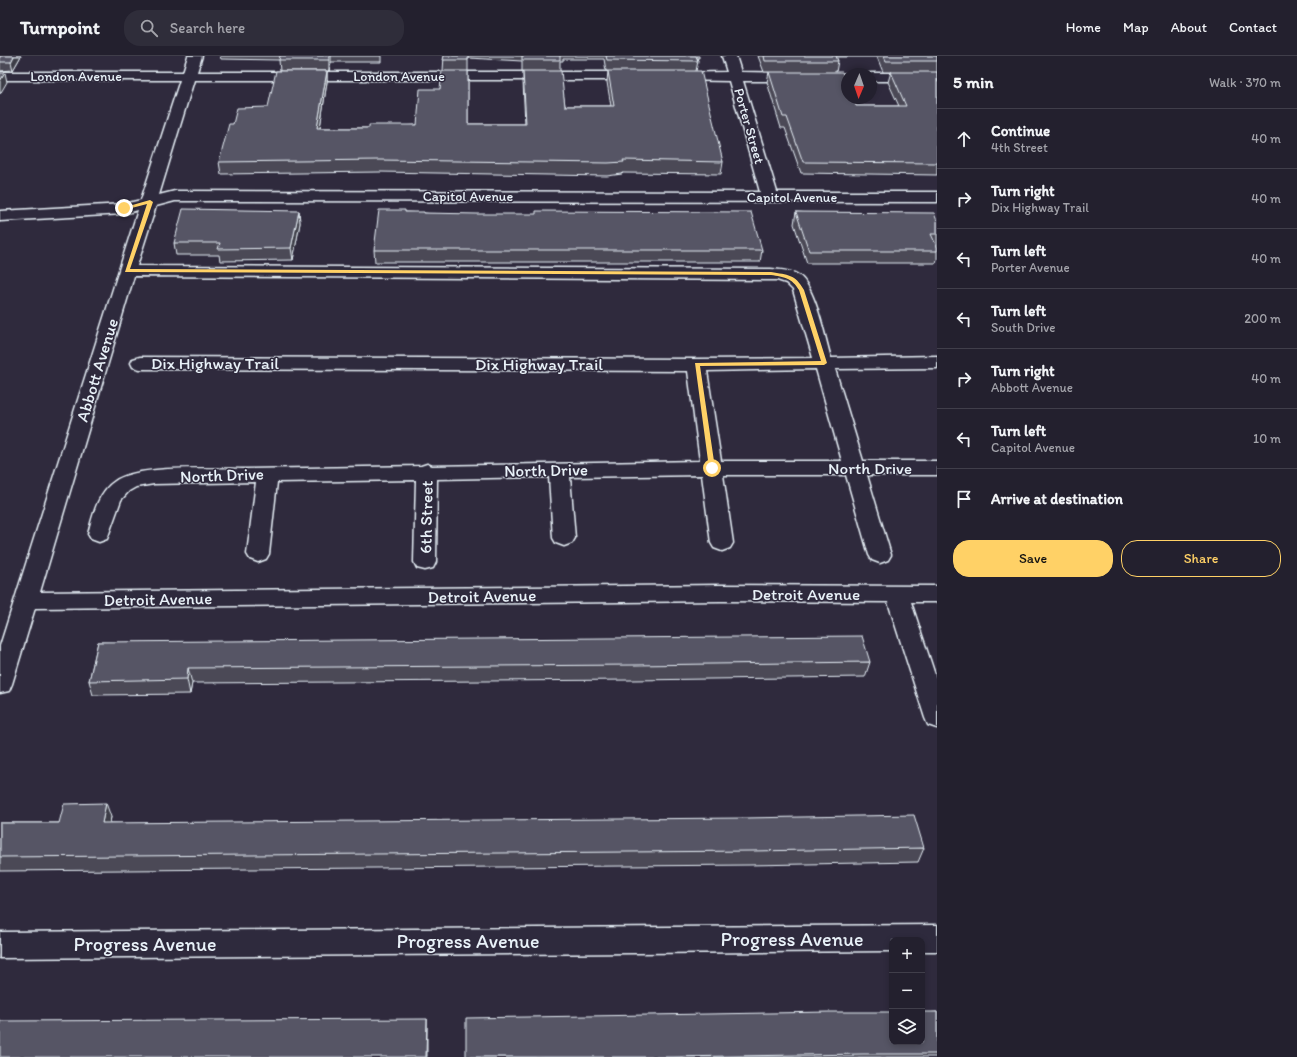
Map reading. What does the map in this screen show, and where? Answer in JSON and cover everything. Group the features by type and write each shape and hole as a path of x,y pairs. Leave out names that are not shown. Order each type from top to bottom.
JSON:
{"street":[{"name":"Abbott Avenue","path":"0,684 127,271 196,56"},
{"name":"Porter Street","path":"729,56 770,197"},
{"name":"London Avenue","path":"0,76 841,77"},
{"path":"877,77 937,77"},
{"name":"Capitol Avenue","path":"0,216 124,208 175,196 937,197"},
{"path":"127,271 771,274 788,276 796,281 802,290 856,468 880,555"},
{"name":"Dix Highway Trail","path":"140,363 697,365 937,362"},
{"path":"697,365 722,543"},
{"name":"North Drive","path":"99,534 106,507 117,490 130,482 154,477 427,471 712,468 937,468"},
{"path":"560,470 564,538"},
{"name":"6th Street","path":"425,562 427,471"},
{"path":"258,554 267,474"},
{"name":"Detroit Avenue","path":"26,600 721,593 937,594"},
{"path":"897,594 937,718"},
{"name":"Progress Avenue","path":"0,945 937,938"}],"building":[{"path":"0,56 14,56 11,62 0,62"},
{"path":"280,56 329,56 329,60 279,60"},
{"path":"444,56 468,56 468,60 443,60"},
{"path":"522,56 560,56 560,60 522,60"},
{"path":"606,56 696,56 698,61 607,60"},
{"path":"764,56 836,56 838,61 765,61"},
{"path":"884,56 937,56 937,61 886,61"},
{"path":"276,71 327,71 317,128 369,128 369,125 417,125 420,89 440,89 442,71 468,71 468,124 526,124 523,71 561,71 565,106 614,106 608,71 701,71 723,162 623,160 624,162 608,163 379,160 219,162 229,124 233,124 237,108 268,107"},
{"path":"769,72 841,72 841,104 855,104 856,106 906,106 891,72 937,72 937,163 803,162 787,117 783,117"},
{"path":"0,73 5,73 0,81"},
{"path":"183,209 299,211 291,248 218,249 220,243 174,243"},
{"path":"379,210 477,214 536,214 536,211 751,212 762,250 374,250"},
{"path":"796,212 934,213 937,221 937,234 931,234 937,247 937,251 809,251"},
{"path":"862,636 870,662 188,668 187,679 89,681 98,642"},
{"path":"106,803 102,823 745,818 914,815 924,848 753,851 0,857 0,823 59,823 64,804"},
{"path":"889,1012 889,1045 925,1045 925,1012 937,1012 937,1054 673,1057 466,1057 466,1018"},
{"path":"427,1019 426,1057 0,1057 0,1021"}],"route":[{"path":"124,208 150,202 127,271 771,274 788,276 796,281 802,290 824,363 697,365 712,468"}]}
